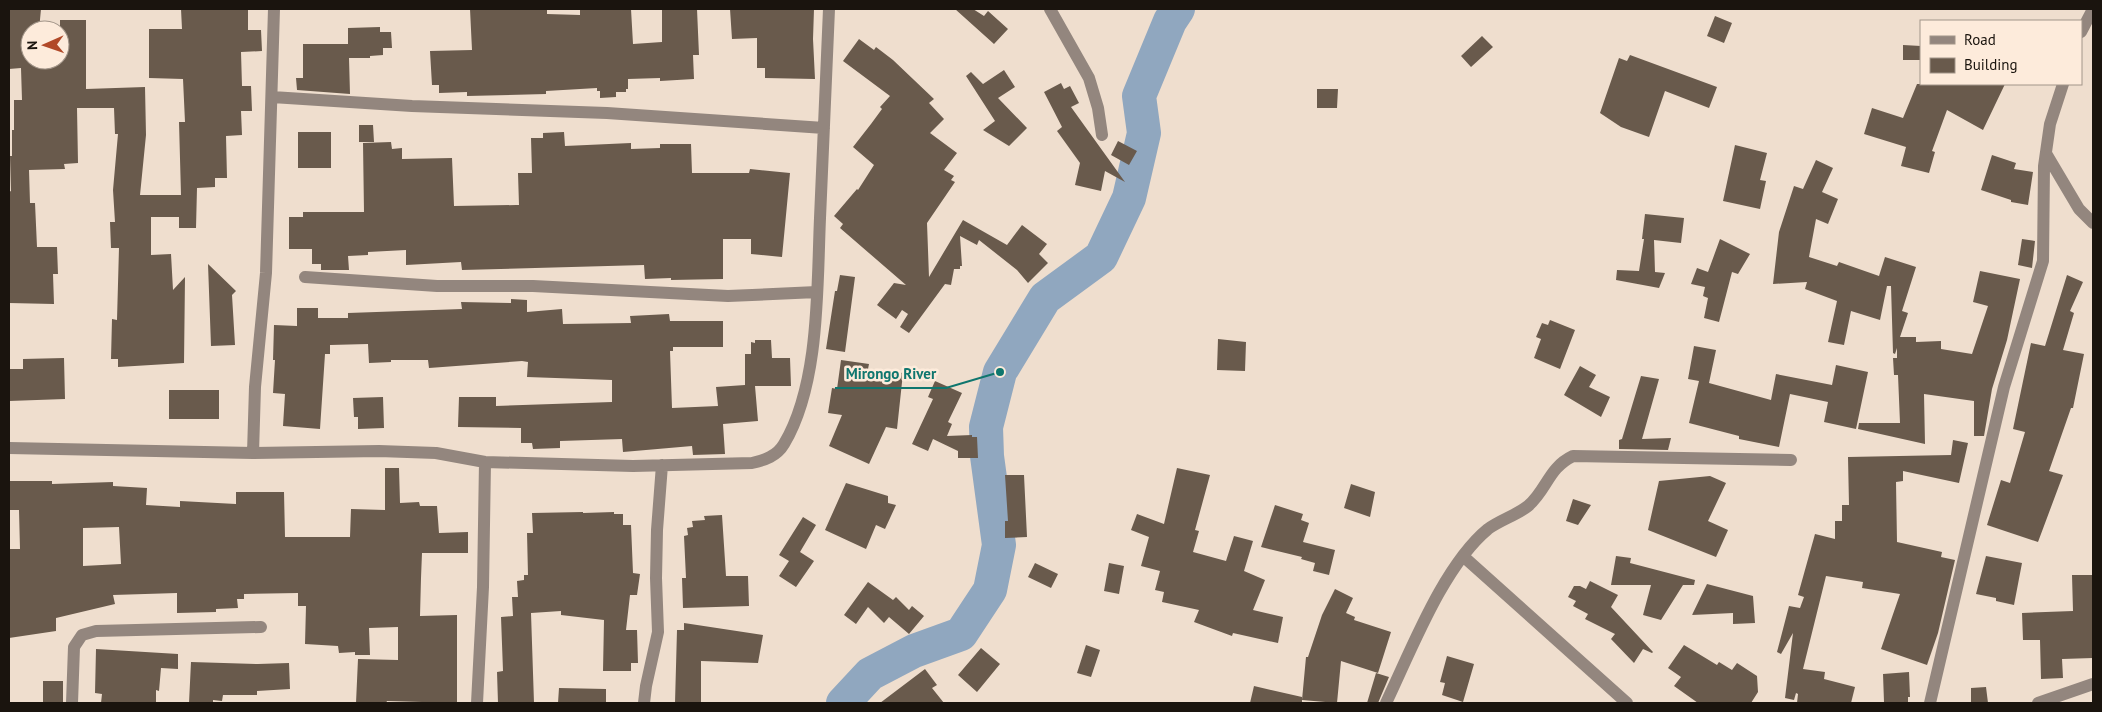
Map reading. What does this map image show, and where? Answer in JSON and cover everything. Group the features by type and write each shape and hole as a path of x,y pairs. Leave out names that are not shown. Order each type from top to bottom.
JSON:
{"street":[{"path":"253,453 255,387 266,273 274,9"},
{"path":"9,448 253,453 379,451 436,453 485,462 662,465 752,463 770,458 783,446 798,413 809,378 816,292 829,9"},
{"path":"1050,9 1089,78 1098,108 1102,135"},
{"path":"2082,30 2093,9"},
{"path":"1930,703 2004,387 2043,261 2043,187 2046,155 2050,124 2063,85"},
{"path":"272,97 412,106 607,113 824,128"},
{"path":"2046,155 2079,209 2093,223"},
{"path":"305,277 437,286 533,286 728,296 816,292"},
{"path":"1386,703 1436,598 1464,557 1487,530 1528,506 1552,471 1562,462 1573,456 1791,460"},
{"path":"477,703 483,588 485,462"},
{"path":"644,703 658,632 657,530 662,465"},
{"path":"1464,557 1627,703"},
{"path":"72,703 74,647 82,636 96,630 261,627"},
{"path":"2038,703 2093,684"}],"building":[{"path":"9,9 41,9 40,20 20,20 20,68 9,69"},
{"path":"181,9 248,9 248,30 261,30 262,51 241,52 242,86 251,86 252,111 241,111 242,135 226,136 227,178 215,178 215,187 197,188 196,228 179,228 179,217 151,217 151,255 171,254 173,290 185,277 184,363 118,367 118,359 111,359 112,319 117,320 119,248 111,248 110,222 115,222 113,190 118,134 115,134 114,108 77,108 78,163 64,164 65,169 29,170 30,203 35,203 37,247 57,247 58,274 53,274 54,304 9,303 10,156 12,156 12,130 14,130 14,100 22,100 21,70 70,70 70,20 86,20 86,89 145,87 146,135 140,195 181,195 179,122 185,122 183,79 149,78 149,29 182,29"},
{"path":"470,9 547,9 547,14 580,15 580,9 631,9 633,44 662,42 662,9 697,9 699,55 693,55 694,79 660,81 660,78 628,79 628,89 626,89 626,92 616,92 616,97 600,98 600,91 597,91 597,88 546,91 546,94 467,96 467,92 439,93 439,85 432,85 430,51 472,50"},
{"path":"730,9 814,9 815,79 765,78 765,68 757,68 757,38 732,39"},
{"path":"955,9 973,9 984,16 988,11 1008,29 994,44"},
{"path":"1715,16 1732,23 1724,43 1707,36"},
{"path":"380,27 380,32 391,32 392,48 383,48 383,55 370,56 370,58 349,58 350,94 297,90 296,78 303,78 303,44 348,44 348,28"},
{"path":"1482,36 1493,47 1471,67 1461,56"},
{"path":"859,39 874,50 876,47 893,60 934,99 929,103 944,119 930,133 957,153 944,170 954,176 951,180 955,182 927,223 929,277 963,220 1007,245 1022,225 1047,244 1039,254 1048,263 1028,283 1017,270 979,240 977,245 960,236 962,266 960,266 960,269 954,269 951,285 945,284 909,333 900,327 908,314 902,310 896,319 877,305 894,283 906,285 840,228 843,224 834,216 858,190 874,165 853,147 882,109 880,107 890,96 843,61"},
{"path":"1903,45 1920,46 1920,60 1903,60"},
{"path":"1630,55 1717,87 1709,108 1665,91 1649,137 1621,127 1600,113 1619,58 1627,61"},
{"path":"1004,70 1015,87 998,98 1027,128 1009,146 983,130 995,121 966,76 971,72 983,84"},
{"path":"1061,83 1064,89 1070,86 1079,103 1071,107 1125,182 1105,171 1101,191 1075,185 1080,163 1057,131 1062,127 1044,92"},
{"path":"1917,84 2005,85 1983,130 1947,110 1932,151 1935,152 1929,173 1901,166 1906,147 1864,134 1872,108 1903,118"},
{"path":"1317,89 1338,89 1337,108 1317,108"},
{"path":"359,125 373,125 374,142 359,142"},
{"path":"298,132 331,132 331,168 298,168"},
{"path":"564,132 565,146 631,143 631,149 660,148 660,144 691,144 692,173 749,173 750,169 790,173 782,257 751,254 751,239 723,239 723,279 671,280 671,278 645,279 644,265 462,270 461,262 406,265 406,250 368,252 368,255 348,256 349,270 321,270 321,264 312,264 312,249 289,249 289,217 303,217 303,212 364,212 363,143 391,142 392,149 402,148 402,159 452,158 454,206 519,205 518,173 532,173 531,138 543,138 543,133"},
{"path":"1118,141 1137,151 1129,165 1111,155"},
{"path":"1735,145 1767,153 1760,180 1766,181 1760,209 1723,201"},
{"path":"1992,155 2016,163 2014,169 2033,172 2028,205 2011,202 2011,200 1981,190"},
{"path":"1816,160 1833,168 1822,192 1838,199 1828,224 1816,219 1809,257 1837,266 1839,262 1879,276 1885,257 1916,267 1902,311 1908,313 1900,337 1916,337 1916,342 1941,341 1941,349 1972,354 1988,306 1973,302 1980,271 2020,279 2007,340 1992,389 1984,436 1974,436 1974,401 1924,394 1925,444 1858,429 1859,423 1900,423 1898,375 1894,375 1893,358 1897,358 1897,348 1895,354 1893,353 1891,286 1887,286 1880,320 1851,311 1844,345 1828,342 1837,301 1805,289 1807,282 1773,284 1779,232 1794,186 1803,189"},
{"path":"1645,214 1684,218 1681,243 1654,240 1655,272 1665,273 1659,288 1616,280 1617,270 1639,271 1644,239 1642,239"},
{"path":"1720,239 1750,254 1738,274 1732,272 1719,322 1704,318 1708,298 1703,296 1705,287 1691,284 1697,268 1708,272"},
{"path":"2022,239 2035,241 2032,268 2018,265"},
{"path":"208,264 236,291 232,295 235,345 211,346"},
{"path":"840,275 855,277 845,352 826,349 835,291 837,291"},
{"path":"2067,275 2083,282 2070,311 2074,313 2063,350 2084,354 2073,408 2071,408 2049,471 2063,475 2038,542 1987,525 2001,480 2010,483 2025,432 2013,429 2031,343 2045,346"},
{"path":"511,299 527,300 527,312 562,309 563,324 631,323 630,316 669,314 670,321 723,321 723,347 673,347 673,351 670,351 672,408 718,406 716,387 745,385 745,354 751,354 751,342 755,343 755,340 771,340 772,358 790,358 791,386 755,386 758,421 723,424 725,454 693,455 692,446 623,452 622,439 560,441 560,448 533,449 532,443 521,443 521,428 458,427 459,397 496,397 496,406 612,402 612,380 527,377 528,362 522,361 429,368 428,360 391,360 391,362 369,363 368,344 330,345 330,354 325,354 320,429 283,426 285,394 273,393 275,360 273,360 274,325 297,326 297,308 318,308 318,318 348,318 348,313 462,309 461,302 511,303"},
{"path":"1550,320 1575,330 1560,369 1534,358 1541,339 1536,337 1542,323 1548,325"},
{"path":"1218,339 1246,342 1245,371 1217,370"},
{"path":"1694,346 1716,350 1709,383 1771,400 1776,374 1832,385 1836,365 1868,372 1856,429 1824,422 1828,402 1790,394 1779,447 1739,439 1739,436 1689,423 1699,381 1688,379"},
{"path":"64,358 65,399 9,401 9,369 23,369 23,359"},
{"path":"841,360 869,364 868,369 903,373 897,429 886,427 869,464 829,446 842,415 828,413 832,388 837,389"},
{"path":"1580,366 1596,375 1589,387 1610,397 1601,417 1564,395"},
{"path":"1641,376 1659,379 1642,439 1671,438 1668,450 1619,449 1619,440 1622,439"},
{"path":"935,381 962,393 948,422 952,424 947,436 972,435 972,437 977,437 978,458 958,458 958,451 933,439 928,451 912,444 933,399 928,397"},
{"path":"169,390 219,390 219,419 169,419"},
{"path":"383,397 384,428 358,429 358,417 354,417 353,398"},
{"path":"1953,440 1968,443 1959,483 1903,471 1903,481 1896,482 1897,542 1942,552 1941,557 1955,560 1938,633 1927,665 1881,649 1900,594 1862,588 1863,582 1826,576 1803,669 1825,672 1824,679 1855,687 1851,703 1797,703 1798,694 1796,693 1794,700 1785,698 1793,633 1781,654 1777,652 1789,606 1800,608 1804,597 1798,595 1815,534 1835,539 1835,521 1842,521 1842,505 1849,505 1848,457 1951,455"},
{"path":"385,468 399,468 400,503 419,502 420,506 437,506 439,533 468,532 468,553 422,553 420,616 457,615 457,703 387,701 386,703 356,703 358,659 398,660 398,627 369,628 370,655 355,655 355,652 339,653 338,646 305,644 306,606 298,606 298,593 244,594 244,599 237,599 238,608 216,609 216,612 177,613 177,593 113,595 115,604 56,618 56,631 9,638 9,549 20,549 19,510 9,510 9,481 52,481 52,484 113,482 113,486 147,488 146,505 180,507 180,501 236,504 236,492 284,492 285,537 350,537 351,509 385,510","holes":["119,527 121,564 83,566 83,528"]},
{"path":"1177,468 1210,475 1195,530 1199,531 1193,552 1226,561 1234,536 1253,541 1244,571 1265,580 1253,610 1283,617 1278,643 1233,633 1232,636 1194,622 1199,610 1162,602 1164,592 1155,590 1160,571 1141,566 1149,537 1131,530 1137,514 1164,524"},
{"path":"1005,475 1024,475 1027,537 1005,538 1005,521 1008,521"},
{"path":"1710,476 1726,483 1708,521 1728,530 1716,557 1648,530 1659,481"},
{"path":"846,483 888,496 888,503 896,505 885,529 876,525 866,549 825,530"},
{"path":"1351,484 1375,492 1370,517 1344,508"},
{"path":"1573,499 1591,505 1578,525 1566,521"},
{"path":"1275,505 1303,514 1301,520 1309,523 1303,542 1335,550 1329,575 1313,571 1315,563 1301,559 1302,557 1261,547"},
{"path":"614,512 614,514 623,514 623,525 631,525 633,573 640,574 637,595 630,595 626,630 637,630 638,663 631,663 631,671 603,671 604,620 561,615 561,611 531,613 534,703 498,703 497,672 503,671 501,617 513,616 512,597 518,597 517,581 524,580 524,575 528,575 527,533 533,533 532,513"},
{"path":"722,515 726,576 748,576 749,606 683,608 682,578 686,578 684,536 688,535 687,528 693,527 692,521 705,520 704,516"},
{"path":"803,517 816,525 800,552 814,561 796,587 779,576 789,561 779,555"},
{"path":"1616,556 1631,558 1630,563 1695,580 1694,585 1683,585 1661,620 1643,615 1651,585 1611,585"},
{"path":"1986,556 2022,563 2014,605 1996,601 1996,598 1976,594"},
{"path":"1035,563 1058,574 1051,588 1028,577"},
{"path":"1109,563 1124,566 1119,594 1104,591"},
{"path":"2072,575 2093,575 2093,658 2062,659 2063,678 2041,679 2040,640 2023,640 2022,613 2073,611"},
{"path":"1590,581 1618,595 1611,607 1652,653 1643,649 1634,663 1611,639 1615,634 1585,619 1588,614 1573,606 1576,601 1568,597 1574,586 1586,589"},
{"path":"868,582 893,600 896,597 909,610 912,606 924,616 909,634 889,617 884,623 868,607 856,624 844,615"},
{"path":"1707,584 1753,596 1755,623 1733,624 1733,613 1692,615"},
{"path":"1335,589 1353,598 1346,613 1355,617 1354,620 1391,632 1378,673 1341,661 1337,703 1302,700 1306,657 1308,657 1322,615"},
{"path":"684,623 763,635 758,663 701,661 701,703 675,703 677,630 684,630"},
{"path":"1086,645 1100,650 1091,677 1077,673"},
{"path":"1684,645 1717,665 1719,662 1732,670 1737,663 1757,676 1758,692 1751,703 1698,703 1674,686 1681,677 1668,668"},
{"path":"981,648 1000,664 977,692 958,675"},
{"path":"96,649 178,654 178,669 161,668 159,691 156,690 156,703 101,703 102,694 95,693"},
{"path":"1447,656 1474,664 1463,702 1442,695 1445,683 1440,682"},
{"path":"191,662 289,663 290,689 257,691 257,695 223,695 222,701 213,700 213,703 189,703"},
{"path":"925,669 937,685 932,688 944,703 880,703"},
{"path":"1909,672 1910,697 1908,697 1908,703 1884,702 1883,674"},
{"path":"1376,673 1389,677 1378,703 1367,703"},
{"path":"43,681 63,681 63,703 43,703"},
{"path":"1254,686 1302,697 1302,703 1250,703"},
{"path":"1986,687 1988,703 1971,703 1971,688"},
{"path":"559,688 606,689 606,703 558,703"}],"waterway":[{"path":"843,703 870,674 914,651 961,634 990,590 999,545 987,456 986,427 1000,372 1045,298 1101,257 1129,198 1144,133 1139,96 1170,21 1178,9"}],"place":[{"name":"Mirongo River","path":"1000,372"}]}
